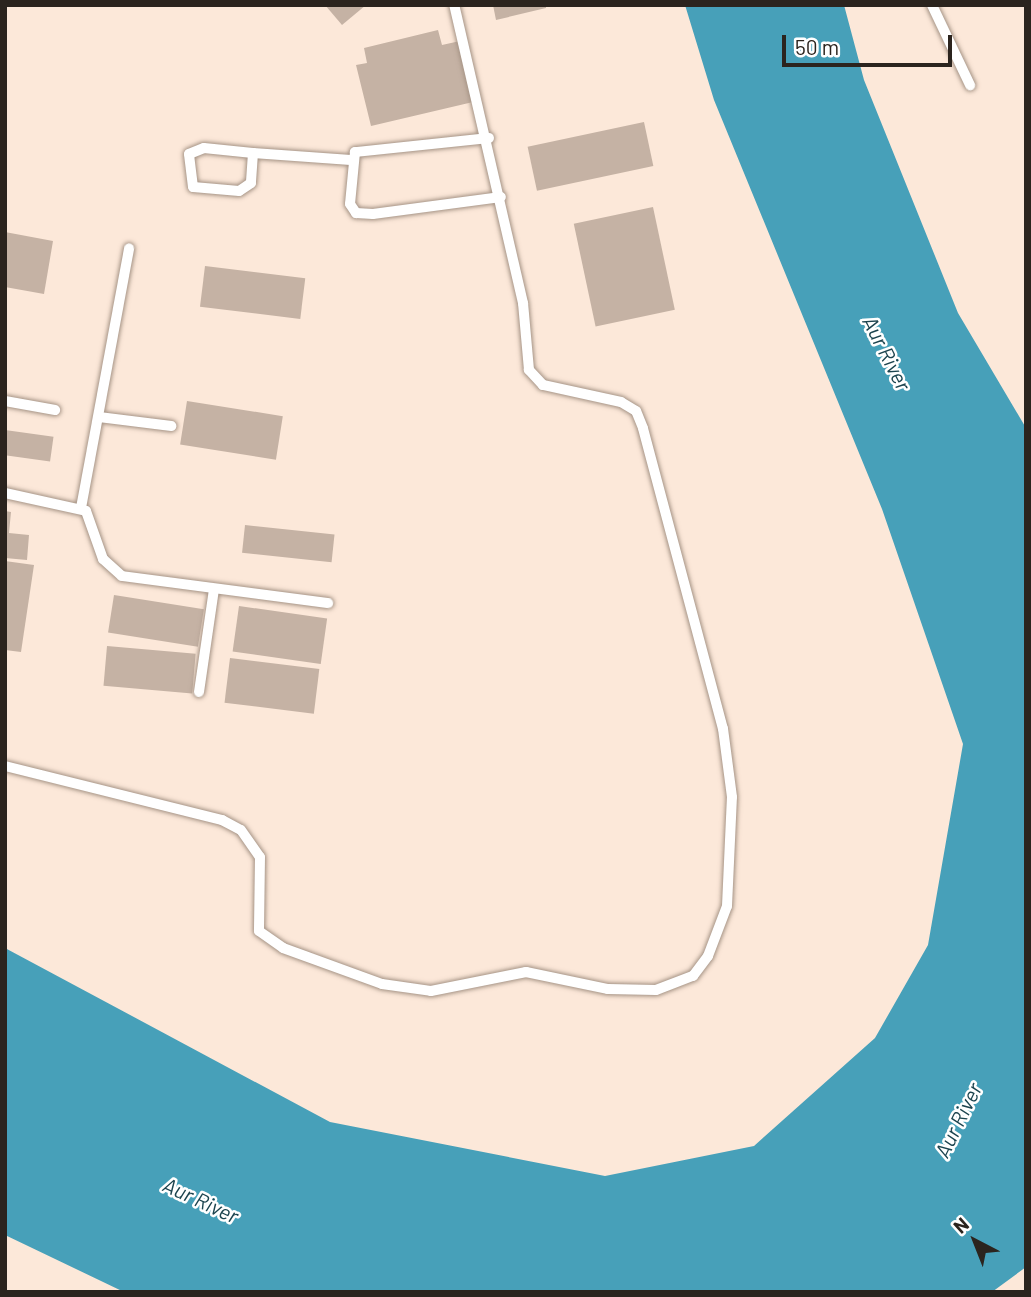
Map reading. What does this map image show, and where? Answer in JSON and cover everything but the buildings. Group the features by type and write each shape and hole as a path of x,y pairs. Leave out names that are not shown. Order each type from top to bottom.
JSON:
{"lane":[{"path":"5,766 222,820 241,830 260,857 259,931 283,948 382,984 431,991 526,972 608,989 656,990 693,976 708,956 727,906 732,797 723,729 643,428 636,411 621,402 534,380 489,138 454,5"},
{"path":"932,5 970,85"},
{"path":"489,138 389,145 355,152 351,160 350,204 359,214 501,197"},
{"path":"253,153 251,183 243,190 200,190 188,180 189,154 197,149 253,153 351,160"},
{"path":"129,248 82,508 103,559 116,573 214,589 328,603"},
{"path":"5,401 55,410"},
{"path":"100,416 171,426"},
{"path":"5,493 82,508"},
{"path":"199,692 214,589"}],"water":[{"name":"Aur River","path":"685,5 844,5 864,80 958,313 1026,428 1026,1267 992,1292 124,1292 5,1235 5,948 330,1122 605,1176 754,1146 875,1038 928,945 963,744 882,509 714,100"}]}
